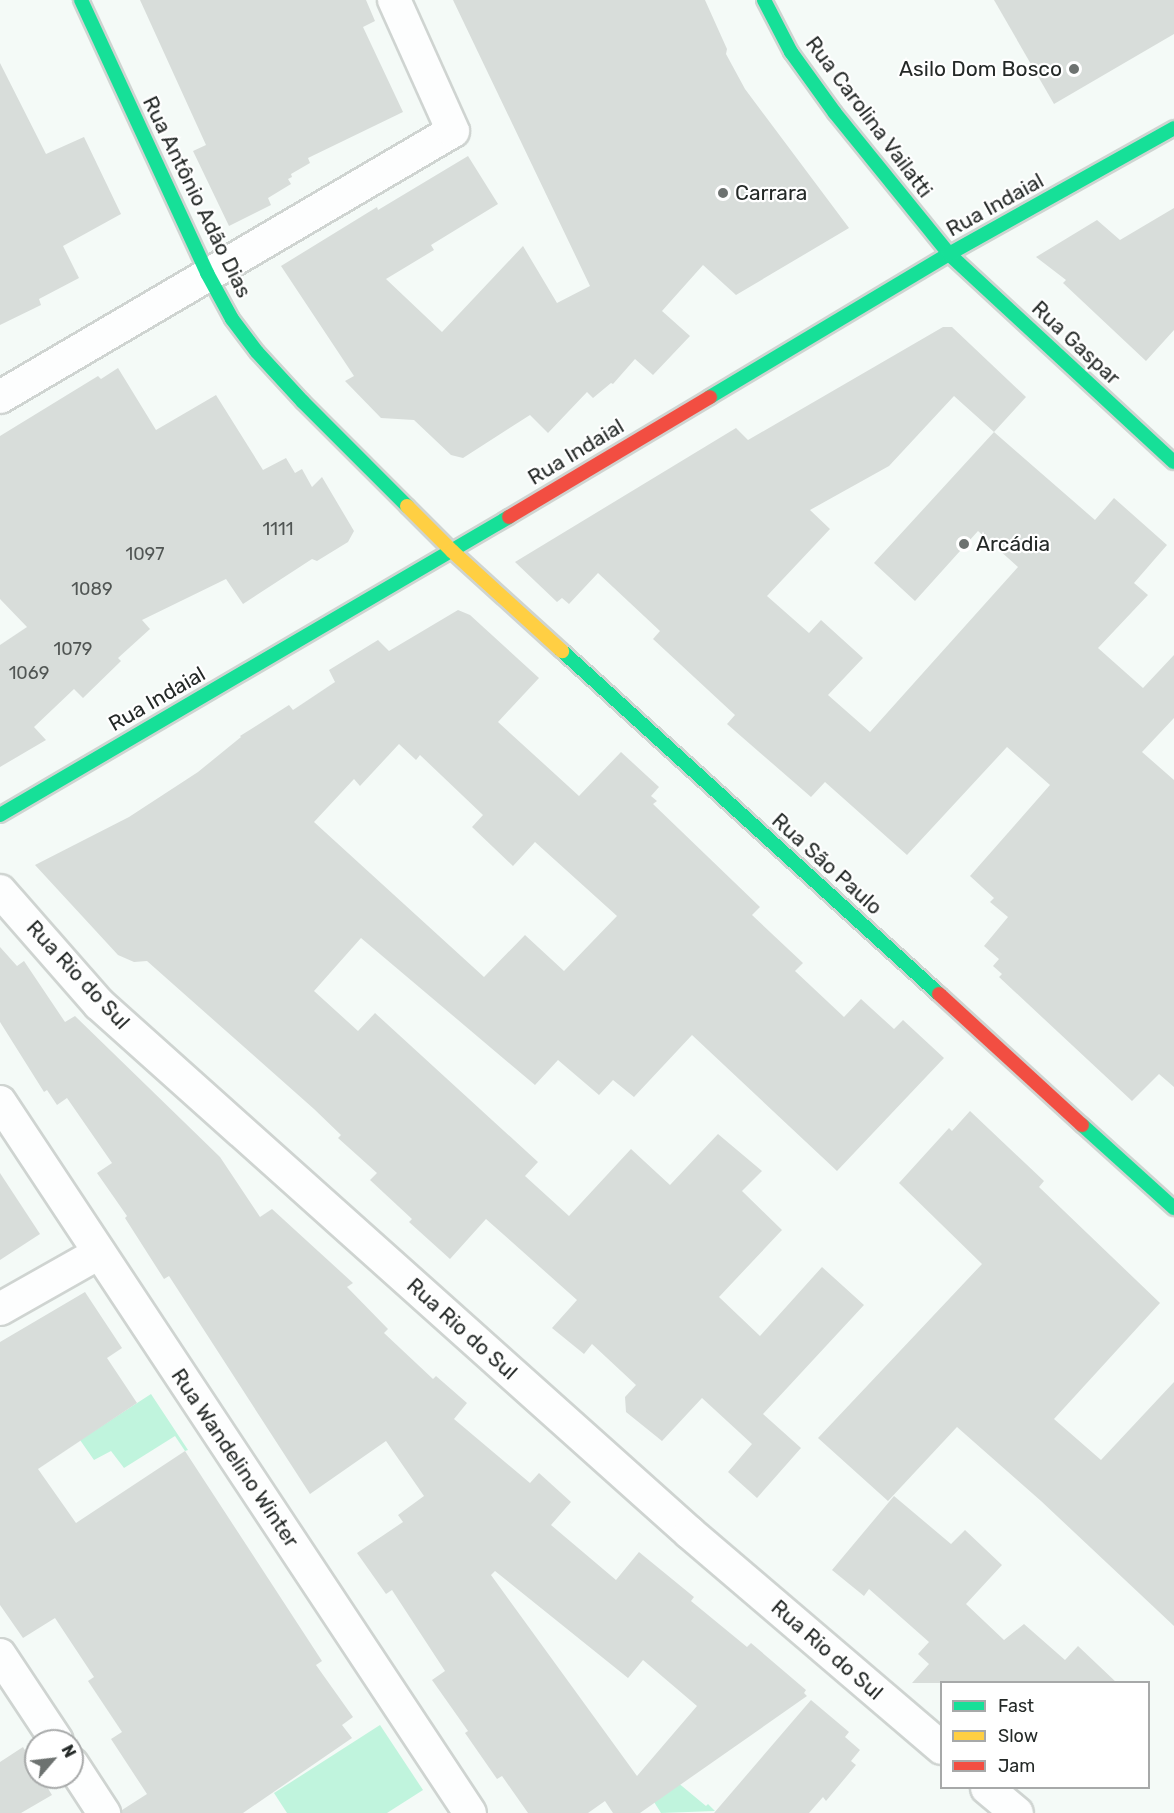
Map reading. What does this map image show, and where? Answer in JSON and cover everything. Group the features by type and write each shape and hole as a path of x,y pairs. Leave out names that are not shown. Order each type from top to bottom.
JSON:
{"main road":[{"name":"Rua Antônio Adão Dias","path":"81,0 207,273 232,319 257,352 303,402 452,551"},
{"name":"Rua Carolina Vailatti","path":"764,0 791,52 835,113 949,254"},
{"name":"Rua Indaial","path":"0,815 452,551 949,254 1174,128"},
{"name":"Rua Gaspar","path":"949,254 1174,462"},
{"name":"Rua São Paulo","path":"452,551 1174,1208"}],"street":[{"path":"0,397 207,273 453,131 394,0"},
{"name":"Rua Rio do Sul","path":"0,891 99,1004 690,1533 940,1746"},
{"name":"Rua Wandelino Winter","path":"0,1102 470,1813"},
{"path":"0,1310 99,1252"},
{"path":"0,1655 49,1729"},
{"path":"84,1785 100,1812"},
{"path":"988,1789 1017,1813"}],"green space":[{"path":"151,1394 188,1450 185,1451 175,1436 124,1468 111,1451 94,1460 80,1440"},
{"path":"380,1725 423,1790 387,1813 287,1813 274,1793"},
{"path":"659,1767 715,1811 661,1813 644,1786"}],"building":[{"path":"140,0 366,0 375,21 363,27 403,112 308,158 310,163 291,174 292,177 288,179 291,184 268,198 271,205 229,226 193,151 206,145"},
{"path":"453,0 705,0 727,49 726,54 745,89 849,228 736,295 703,265 662,311 690,336 653,375 635,359 613,384 611,383 593,398 587,392 548,433 530,415 463,458 451,455 414,420 381,418 345,381 354,376 281,266 377,207 378,210 468,156 498,204 431,245 434,250 386,279 442,332 523,246 557,303 590,286"},
{"name":"Asilo Dom Bosco","path":"994,0 1174,0 1174,34 1054,104"},
{"path":"0,63 46,154 84,137 121,214 63,246 79,278 39,299 41,305 0,325"},
{"path":"1174,208 1174,330 1146,361 1063,283 1066,280 1036,257 1097,220 1120,240"},
{"path":"943,327 952,327 1026,397 994,432 1095,520 1114,498 1167,545 1134,583 1148,595 1098,648 1143,688 1174,655 1174,718 1142,752 1174,780 1174,1087 1159,1074 1132,1101 999,977 1002,974 993,966 999,959 984,946 1008,917 990,902 994,898 970,876 1050,785 1007,747 907,855 825,782 811,797 727,724 735,715 653,639 660,631 598,573 569,604 562,598 557,602 515,562 736,428 748,440","holes":["954,396 994,432 874,563 915,601 978,531 1018,567 870,732 828,695 863,658 821,620 809,633 767,596 830,529 810,510 889,466"]},
{"path":"118,368 156,430 216,395 263,470 286,458 295,473 302,469 312,487 322,477 354,531 348,542 317,561 312,559 243,604 226,579 142,620 150,629 118,658 121,661 83,698 74,689 34,727 46,740 0,767 0,645 27,627 0,599 0,436 98,376 101,379"},
{"path":"458,610 470,615 539,678 498,722 579,796 621,752 659,787 651,796 657,801 653,804 760,907 752,915 803,963 795,971 844,1017 861,999 894,1029 903,1020 944,1058 837,1171 692,1035 634,1097 613,1080 599,1095 558,1060 535,1085 361,938 314,991 358,1031 375,1013 538,1162 525,1176 569,1216 631,1149 670,1185 718,1134 762,1171 742,1191 782,1230 719,1297 760,1336 822,1267 864,1305 763,1414 801,1448 757,1498 728,1472 752,1444 702,1398 662,1441 626,1412 625,1397 636,1385 592,1344 584,1354 552,1328 577,1300 486,1219 450,1259 409,1222 412,1219 370,1180 377,1173 338,1138 341,1135 314,1109 147,961 134,962 118,955 35,865 129,817 198,772 240,736 289,705 293,710 335,682 329,670 378,640 389,651","holes":["399,744 416,760 420,755 483,815 472,827 513,866 535,842 617,916 564,971 525,935 484,977 314,822 354,779 360,786"]},
{"path":"0,947 17,966 24,961 65,1022 75,1016 220,1157 260,1217 272,1209 353,1283 347,1287 388,1329 384,1333 433,1379 436,1376 467,1403 454,1419 530,1483 539,1473 571,1502 551,1525 616,1580 639,1552 694,1597 691,1601 747,1647 751,1643 806,1690 804,1693 807,1696 640,1813 613,1813 605,1801 588,1813 528,1813 502,1776 497,1779 465,1733 468,1731 432,1680 445,1671 392,1590 386,1594 357,1553 403,1522 398,1515 424,1496 386,1441 310,1494 169,1276 164,1279 125,1218 127,1216 97,1173 112,1163 67,1098 57,1105 47,1090 44,1092 0,1022","holes":["495,1571 628,1678 643,1660 697,1706 637,1776 491,1575"]},
{"path":"970,1111 1044,1181 1039,1187 1160,1303 1054,1419 1101,1460 1174,1382 1174,1626 1041,1501 957,1427 888,1501 818,1438 982,1264 899,1183 949,1128 952,1131"},
{"path":"0,1173 40,1234 0,1260"},
{"path":"85,1292 122,1348 107,1358 137,1403 38,1469 76,1523 185,1451 322,1661 316,1665 353,1717 342,1725 352,1738 243,1813 122,1813 122,1810 147,1794 111,1739 122,1732 88,1681 94,1677 55,1618 23,1638 0,1605 0,1342"},
{"path":"894,1496 951,1544 965,1530 1002,1565 966,1604 1004,1640 1024,1624 1065,1660 1078,1646 1115,1681 912,1683 929,1664 918,1654 929,1642 869,1589 864,1596 832,1570"},
{"path":"811,1700 849,1732 845,1737 860,1750 851,1761 856,1765 826,1801 823,1797 809,1813 714,1813"},
{"path":"23,1747 24,1789 48,1789 52,1795 21,1813 0,1813 0,1762"}],"traffic: fast":[{"path":"81,0 207,273 232,319 257,352 303,402 407,506"},
{"path":"764,0 791,52 835,113 949,254 1174,462"},
{"path":"710,397 949,254 1174,128"},
{"path":"0,815 509,517"},
{"path":"562,651 939,994"},
{"path":"1082,1125 1174,1208"}],"traffic: slow":[{"path":"407,506 452,551 562,651"}],"traffic: jam":[{"path":"509,517 710,397"},
{"path":"939,994 1082,1125"}],"place":[{"name":"Asilo Dom Bosco","path":"1074,69"},
{"name":"Carrara","path":"723,193"},
{"name":"Arcádia","path":"964,544"}]}
